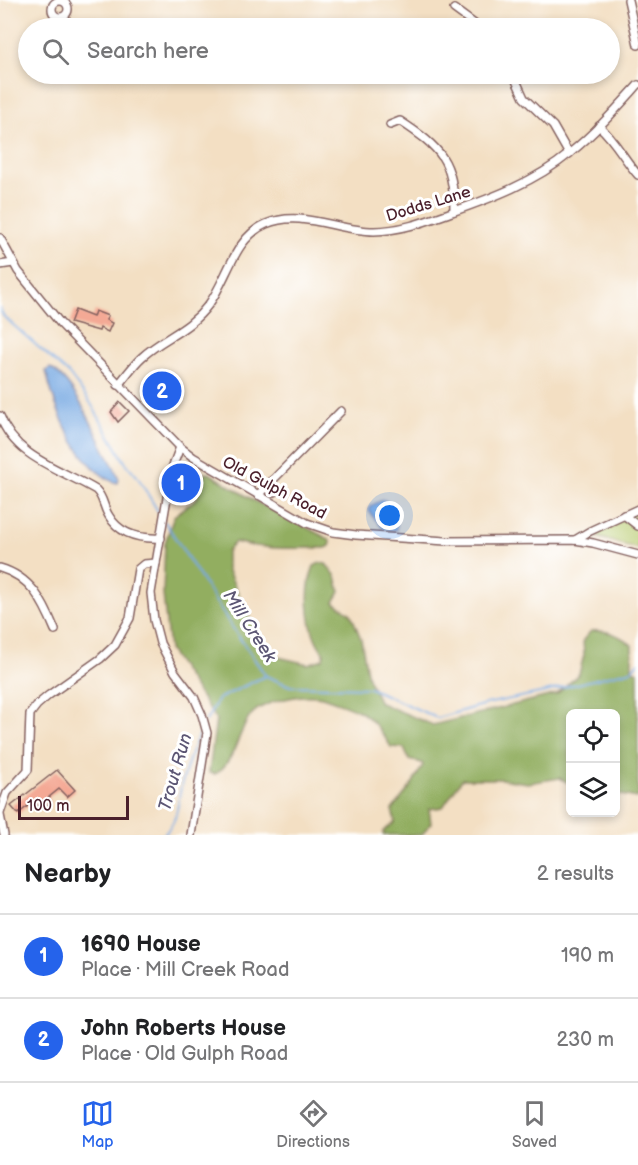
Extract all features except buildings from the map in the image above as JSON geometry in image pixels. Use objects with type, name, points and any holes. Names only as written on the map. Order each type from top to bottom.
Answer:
[{"type":"street","points":[[628,0],[638,45]]},
{"type":"street","points":[[454,9],[466,18]]},
{"type":"street","points":[[518,84],[524,98],[553,126],[569,154]]},
{"type":"street","name":"Dodds Lane","points":[[118,385],[142,357],[196,320],[215,293],[242,244],[248,236],[266,224],[296,219],[356,230],[384,231],[418,224],[454,211],[512,189],[569,154],[638,85]]},
{"type":"street","points":[[390,125],[400,121],[443,157],[452,176],[454,211]]},
{"type":"street","points":[[599,126],[611,137],[627,163],[638,175]]},
{"type":"street","name":"Old Gulph Road","points":[[0,238],[18,271],[60,323],[180,447],[307,523],[333,532],[356,535],[446,541],[575,540],[638,555]]},
{"type":"street","points":[[0,265],[13,263]]},
{"type":"street","points":[[258,495],[341,411]]},
{"type":"street","points":[[0,416],[10,436],[30,454],[96,490],[103,499],[109,517],[122,530],[142,538],[161,538]]},
{"type":"street","points":[[180,447],[172,468],[151,593],[154,620],[160,643],[175,672],[194,697],[207,734],[191,835]]},
{"type":"street","points":[[265,488],[276,492]]},
{"type":"street","points":[[575,540],[638,509]]},
{"type":"street","points":[[624,515],[638,526]]},
{"type":"street","points":[[4,835],[0,814],[7,794],[28,770],[30,714],[48,695],[93,664],[115,645],[130,618],[138,569],[149,562],[156,563]]},
{"type":"street","points":[[0,568],[13,572],[33,587],[55,630]]},
{"type":"green space","points":[[209,473],[253,500],[329,539],[331,543],[326,548],[292,548],[235,542],[227,551],[227,569],[260,640],[278,657],[308,664],[323,659],[324,653],[318,645],[311,623],[308,599],[314,566],[320,563],[326,564],[336,576],[340,592],[334,602],[351,614],[361,639],[368,678],[380,703],[433,725],[557,694],[579,674],[584,655],[583,640],[591,631],[613,634],[632,645],[632,670],[638,672],[638,798],[620,795],[620,709],[566,709],[566,782],[560,778],[528,783],[501,779],[462,779],[443,807],[429,809],[431,823],[422,835],[383,835],[384,831],[395,822],[392,810],[411,786],[422,763],[409,760],[404,748],[391,747],[376,726],[362,713],[329,699],[305,696],[284,699],[257,710],[246,722],[227,763],[215,774],[209,773],[216,719],[169,650],[163,594],[165,543],[174,516],[197,498],[203,474]]},
{"type":"green space","points":[[638,512],[638,549],[595,535],[598,530]]},
{"type":"water","points":[[50,368],[60,375],[78,399],[114,467],[119,479],[118,483],[102,475],[91,465],[73,441],[54,399],[46,371]]},
{"type":"water","points":[[383,500],[393,512],[392,517],[397,523],[396,530],[383,529],[369,510],[372,505]]},
{"type":"waterway","name":"Mill Creek","points":[[0,308],[3,316],[69,374],[90,402],[125,462],[137,476],[162,518]]},
{"type":"waterway","name":"Mill Creek","points":[[165,522],[266,676],[290,686],[370,688],[437,718],[486,704],[632,670],[638,662]]},
{"type":"waterway","name":"Trout Run","points":[[206,721],[218,699],[265,676]]},
{"type":"waterway","name":"Trout Run","points":[[164,835],[176,816],[186,769],[203,726]]},
{"type":"place","name":"John Roberts House","points":[[162,391]]},
{"type":"place","name":"1690 House","points":[[181,483]]}]
